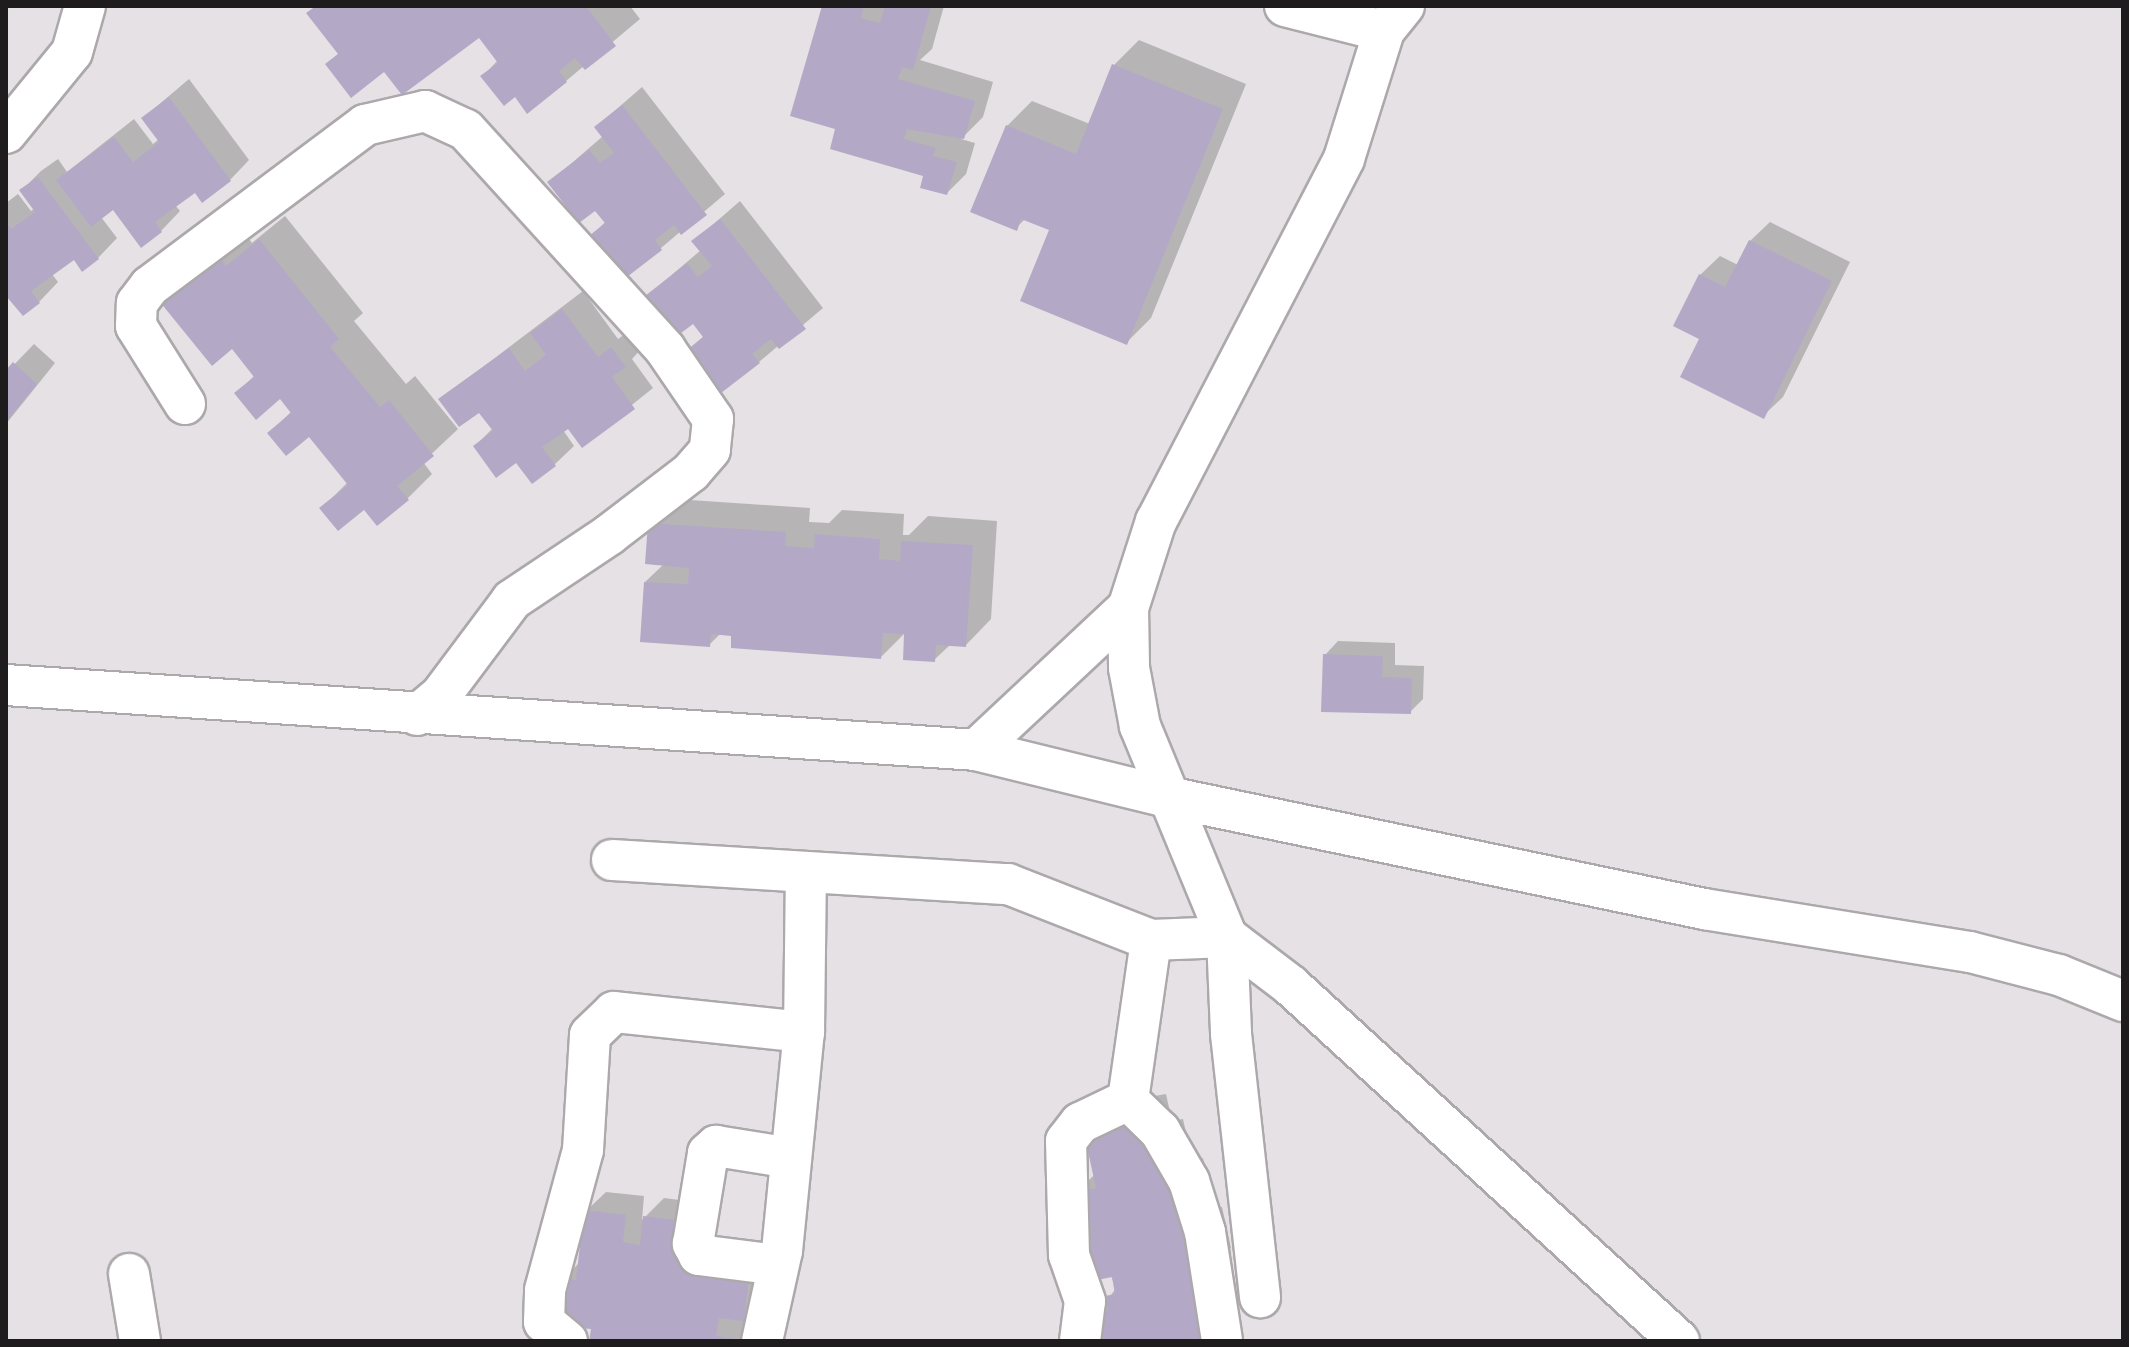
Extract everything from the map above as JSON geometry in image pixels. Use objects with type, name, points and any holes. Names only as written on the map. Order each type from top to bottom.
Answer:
[{"type":"street","points":[[6,133],[72,52],[85,6]]},
{"type":"street","points":[[1260,1297],[1231,1034],[1227,937],[1140,726],[1129,668],[1128,608],[1156,521],[1344,159],[1394,18],[1285,6]]},
{"type":"street","points":[[185,404],[136,326],[137,303],[150,286],[365,125],[425,111],[466,130],[665,349],[713,419],[710,450],[691,472],[609,535],[512,600],[441,695],[417,715]]},
{"type":"street","points":[[976,750],[1128,608]]},
{"type":"street","points":[[6,685],[417,715],[976,750],[1168,797],[1704,909],[1970,952],[2059,975],[2123,1001]]},
{"type":"street","points":[[612,860],[1008,884],[1151,940],[1227,937],[1290,985],[1679,1341]]},
{"type":"street","points":[[762,1341],[778,1265],[804,1032],[806,873]]},
{"type":"street","points":[[1128,1100],[1151,940]]},
{"type":"street","points":[[567,1341],[544,1322],[545,1290],[583,1150],[590,1035],[614,1012],[804,1032]]},
{"type":"street","points":[[1080,1341],[1085,1301],[1069,1255],[1066,1141],[1080,1123],[1128,1100]]},
{"type":"street","points":[[1128,1100],[1160,1131],[1189,1181],[1205,1232],[1222,1341]]},
{"type":"street","points":[[778,1265],[699,1255],[693,1244],[708,1153],[716,1146],[791,1158]]},
{"type":"street","points":[[129,1274],[140,1341]]},
{"type":"building","points":[[316,6],[586,6],[616,46],[585,70],[575,58],[559,71],[567,82],[527,114],[515,97],[504,106],[480,76],[498,63],[479,38],[402,95],[384,72],[351,98],[325,64],[338,54],[306,13]]},
{"type":"building","points":[[822,6],[864,6],[861,18],[880,23],[885,6],[931,6],[913,70],[902,67],[898,79],[975,101],[964,139],[907,129],[904,139],[936,148],[933,156],[957,162],[947,195],[920,188],[923,176],[830,149],[835,129],[790,116]]},
{"type":"building","points":[[1112,64],[1223,109],[1127,345],[1020,301],[1049,230],[1021,219],[1017,231],[970,212],[1006,125],[1076,154]]},
{"type":"building","points":[[169,97],[231,181],[202,203],[195,193],[155,222],[162,232],[141,248],[113,210],[91,227],[56,180],[114,137],[133,162],[159,142],[141,118]]},
{"type":"building","points":[[622,105],[707,215],[681,235],[674,225],[655,240],[662,250],[623,280],[589,236],[605,223],[595,211],[579,223],[547,182],[589,150],[600,163],[614,153],[594,127]]},
{"type":"building","points":[[38,177],[99,259],[82,272],[74,260],[31,291],[40,303],[23,316],[6,296],[6,222],[11,229],[35,212],[19,190]]},
{"type":"building","points":[[720,219],[806,329],[779,349],[771,339],[752,354],[760,363],[721,393],[687,350],[703,337],[693,324],[677,336],[645,296],[687,263],[698,277],[712,266],[691,241]]},
{"type":"building","points":[[259,239],[339,339],[330,347],[380,407],[389,400],[434,456],[397,486],[409,500],[377,526],[364,510],[338,531],[319,508],[348,485],[309,437],[286,456],[267,433],[291,413],[280,399],[256,420],[234,393],[254,377],[232,349],[212,366],[160,302],[218,255],[226,266]]},
{"type":"building","points":[[1749,240],[1832,281],[1764,419],[1680,377],[1699,339],[1673,326],[1699,274],[1725,287]]},
{"type":"building","points":[[562,309],[598,357],[611,347],[626,367],[612,377],[635,409],[582,448],[568,429],[542,447],[556,466],[532,484],[516,463],[496,478],[473,446],[493,431],[479,413],[459,427],[438,399],[509,348],[525,371],[546,355],[530,333]]},
{"type":"building","points":[[13,362],[37,384],[6,422],[6,370]]},
{"type":"building","points":[[648,523],[786,532],[785,546],[814,548],[815,534],[880,539],[879,559],[900,561],[901,541],[973,545],[966,647],[936,645],[935,662],[903,660],[904,634],[883,633],[881,659],[731,648],[731,636],[711,634],[710,647],[640,642],[644,582],[688,584],[689,568],[645,564]]},
{"type":"building","points":[[1323,654],[1383,656],[1382,677],[1412,678],[1411,714],[1321,712]]},
{"type":"building","points":[[1141,1118],[1158,1143],[1167,1184],[1178,1182],[1207,1275],[1192,1278],[1204,1341],[1100,1341],[1094,1314],[1108,1311],[1105,1296],[1115,1294],[1112,1277],[1087,1282],[1074,1192],[1096,1188],[1085,1138],[1113,1133],[1111,1124]]},
{"type":"building","points":[[584,1210],[626,1215],[623,1242],[640,1245],[643,1216],[685,1221],[680,1268],[749,1277],[744,1321],[719,1318],[716,1336],[747,1341],[589,1341],[591,1329],[556,1326],[561,1278],[576,1280]]}]
